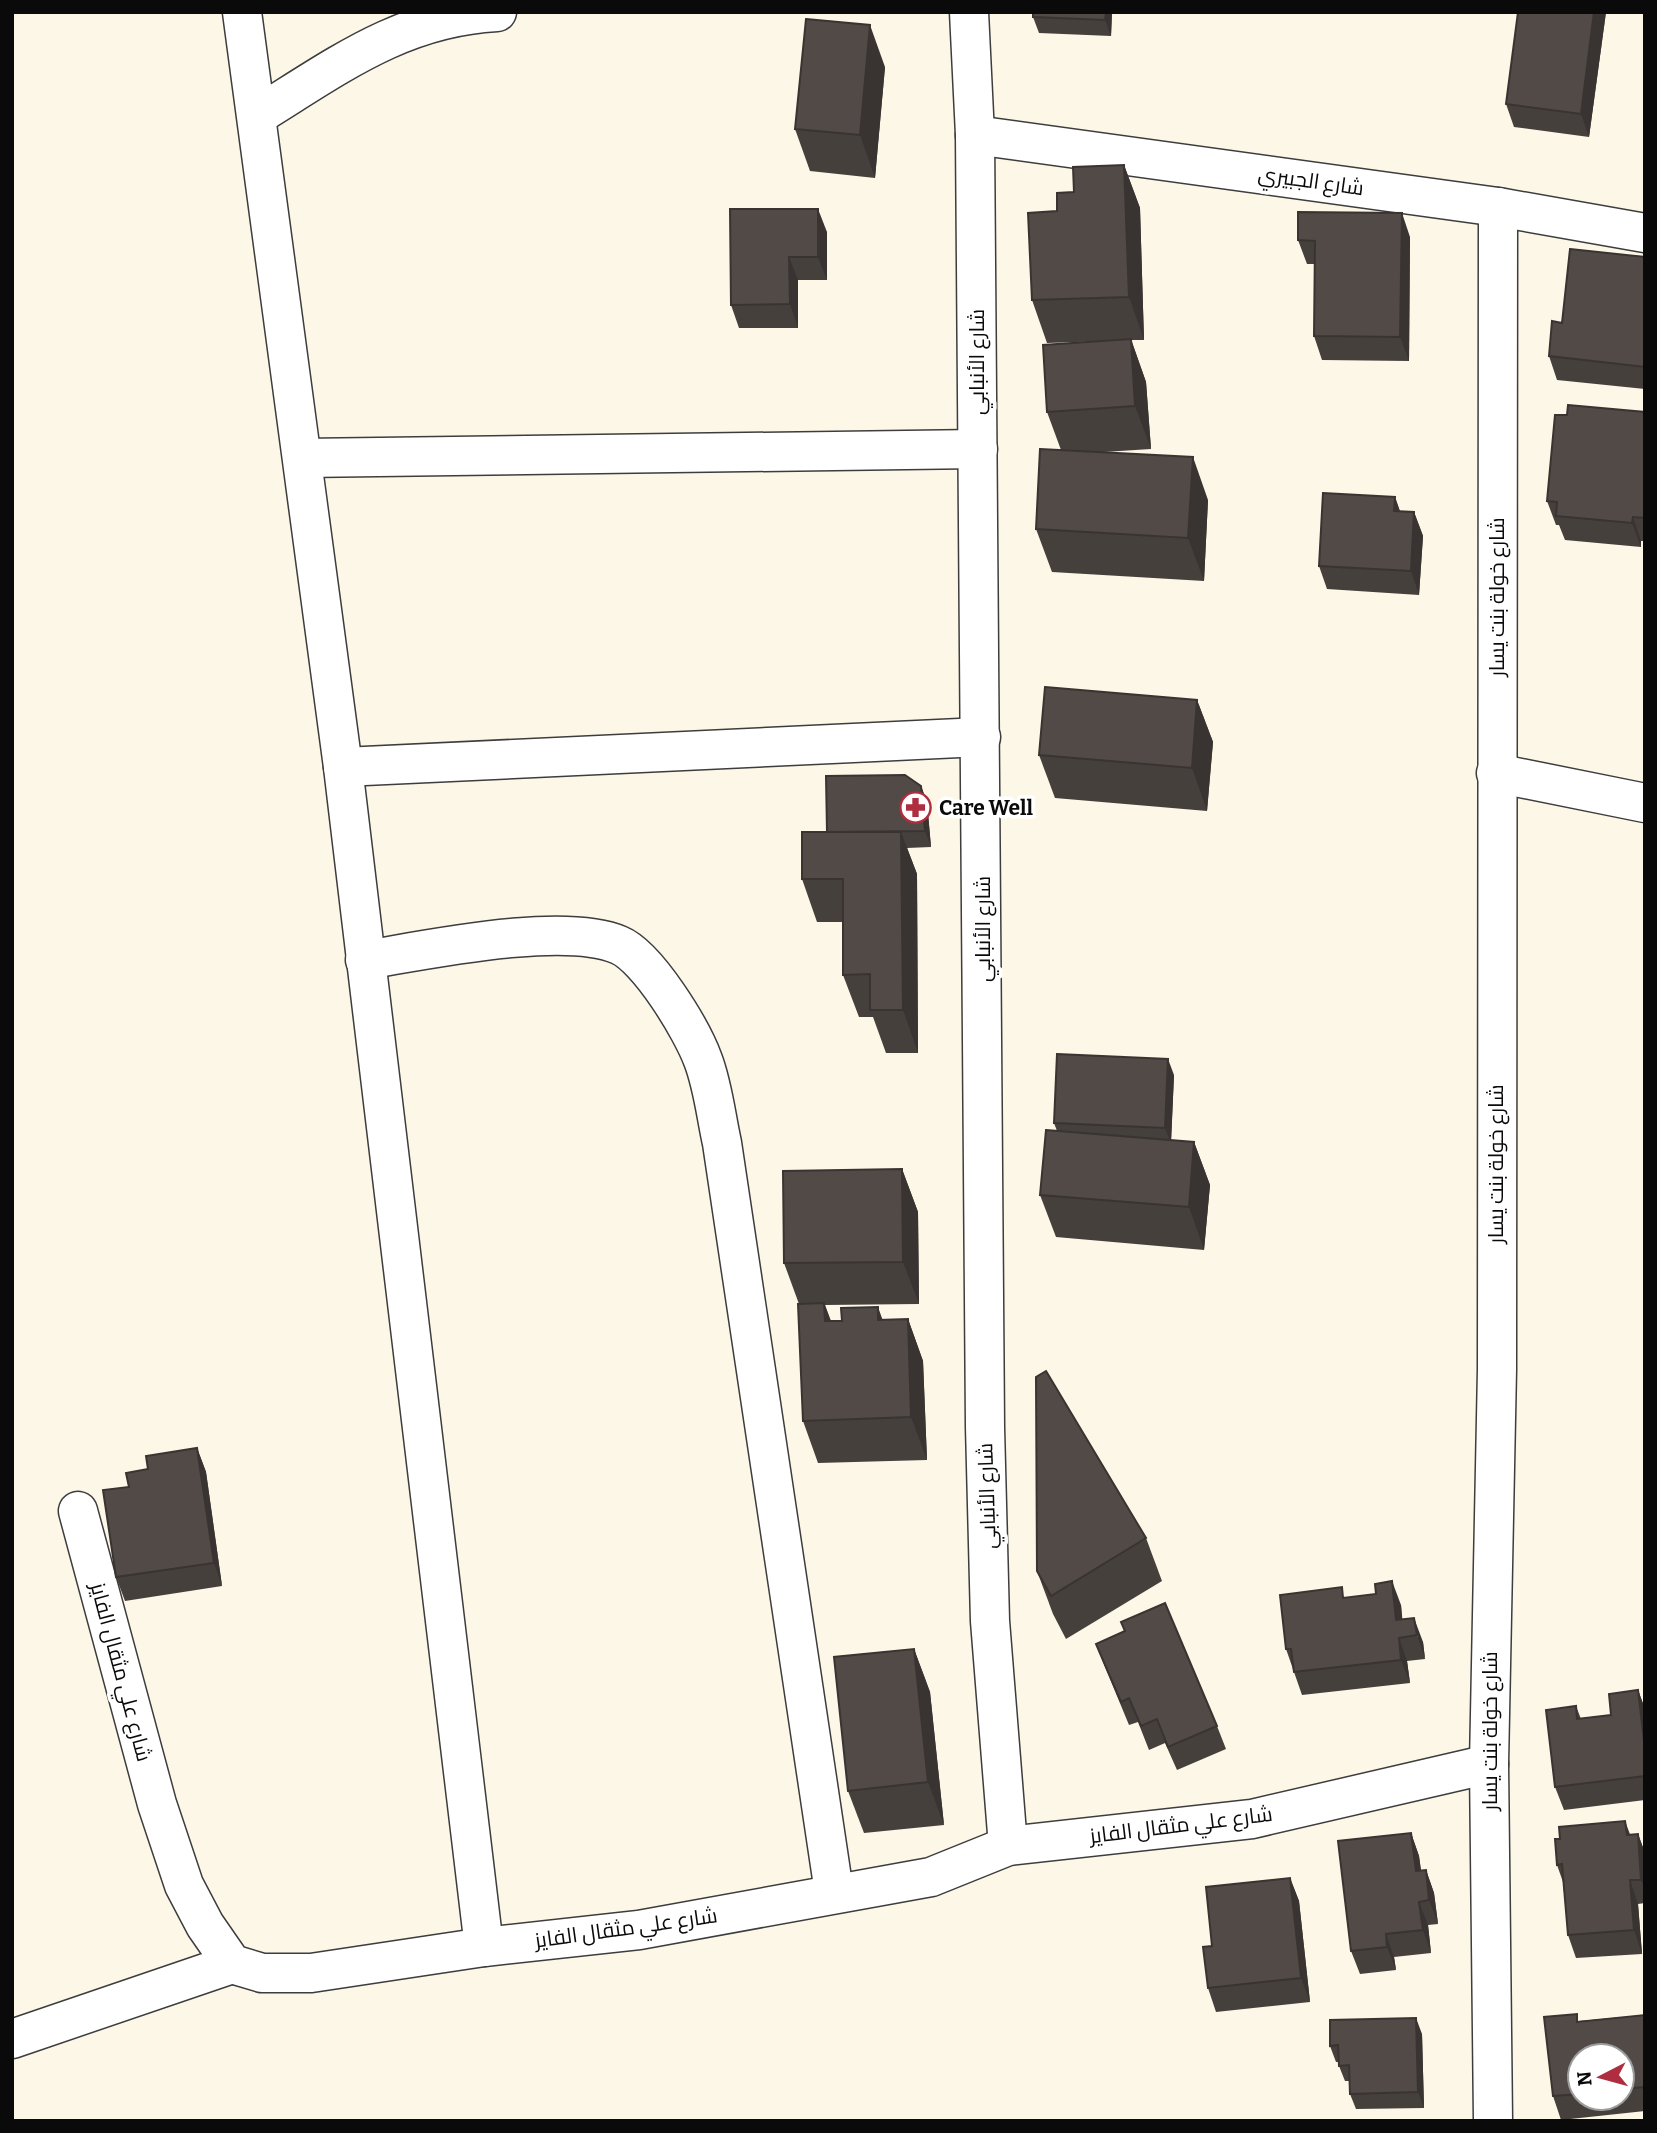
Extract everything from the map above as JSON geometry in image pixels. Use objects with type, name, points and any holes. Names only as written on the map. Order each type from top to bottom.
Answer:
[{"type":"street","points":[[242,12],[258,115],[342,767],[484,1947]]},
{"type":"street","points":[[258,115],[363,51],[410,27],[497,12]]},
{"type":"street","name":"شارع الأنبابي","points":[[969,12],[975,135],[985,1427],[990,1621],[1008,1846]]},
{"type":"street","name":"شارع الجبيري","points":[[975,135],[1498,206],[1645,233]]},
{"type":"street","name":"شارع خولة بنت يسار","points":[[1493,2121],[1489,1764],[1497,1369],[1498,206]]},
{"type":"street","points":[[303,457],[978,449]]},
{"type":"street","points":[[342,767],[981,737]]},
{"type":"street","points":[[1496,773],[1645,803]]},
{"type":"street","points":[[365,960],[463,944],[569,935],[620,945],[654,974],[703,1060],[722,1143],[834,1892]]},
{"type":"street","name":"شارع علي مثقال الفايز","points":[[78,1511],[164,1827],[184,1885],[205,1925],[232,1964],[262,1973],[311,1973],[484,1947],[639,1930],[834,1892],[878,1889],[931,1877],[1008,1846],[1252,1819],[1489,1764]]},
{"type":"street","points":[[12,2039],[232,1964]]},
{"type":"building","points":[[1033,12],[1106,12],[1105,20],[1033,17]]},
{"type":"building","points":[[1518,12],[1594,12],[1581,114],[1506,104]]},
{"type":"building","points":[[806,19],[870,25],[860,135],[795,129]]},
{"type":"building","points":[[1124,165],[1129,297],[1032,300],[1028,213],[1057,211],[1057,193],[1074,192],[1073,167]]},
{"type":"building","points":[[730,209],[818,209],[818,257],[789,257],[790,304],[731,305]]},
{"type":"building","points":[[1298,212],[1402,213],[1400,337],[1314,336],[1315,241],[1298,240]]},
{"type":"building","points":[[1570,249],[1645,257],[1645,367],[1549,356],[1552,321],[1562,323]]},
{"type":"building","points":[[1131,339],[1135,406],[1047,412],[1043,345]]},
{"type":"building","points":[[1568,405],[1645,412],[1645,518],[1633,517],[1632,523],[1556,516],[1557,502],[1547,501],[1555,415],[1567,415]]},
{"type":"building","points":[[1040,449],[1193,457],[1188,538],[1036,529]]},
{"type":"building","points":[[1323,493],[1395,497],[1394,511],[1414,512],[1411,571],[1319,566]]},
{"type":"building","points":[[1045,687],[1197,700],[1192,768],[1039,755]]},
{"type":"building","points":[[905,775],[921,786],[925,831],[827,832],[826,776]]},
{"type":"building","points":[[802,832],[901,832],[903,1010],[870,1010],[870,974],[843,975],[843,879],[802,879]]},
{"type":"building","points":[[1057,1054],[1168,1059],[1165,1128],[1054,1123]]},
{"type":"building","points":[[1046,1130],[1194,1142],[1189,1207],[1040,1195]]},
{"type":"building","points":[[902,1169],[903,1262],[784,1263],[783,1171]]},
{"type":"building","points":[[824,1303],[825,1321],[842,1321],[841,1308],[878,1307],[878,1320],[908,1319],[911,1417],[803,1421],[798,1304]]},
{"type":"building","points":[[1046,1371],[1146,1538],[1051,1596],[1037,1571],[1036,1377]]},
{"type":"building","points":[[197,1448],[214,1563],[116,1577],[103,1490],[129,1487],[126,1473],[148,1469],[146,1456]]},
{"type":"building","points":[[1392,1581],[1396,1620],[1414,1618],[1417,1635],[1399,1638],[1401,1660],[1294,1672],[1291,1649],[1286,1649],[1280,1595],[1342,1587],[1343,1598],[1376,1594],[1375,1584]]},
{"type":"building","points":[[1165,1603],[1217,1726],[1168,1747],[1157,1719],[1141,1726],[1129,1698],[1121,1702],[1096,1644],[1125,1631],[1121,1622]]},
{"type":"building","points":[[914,1649],[928,1782],[848,1791],[834,1657]]},
{"type":"building","points":[[1638,1690],[1645,1749],[1645,1776],[1555,1787],[1546,1710],[1576,1706],[1577,1719],[1611,1715],[1609,1694]]},
{"type":"building","points":[[1625,1821],[1627,1835],[1638,1834],[1641,1880],[1630,1880],[1634,1930],[1568,1935],[1562,1864],[1557,1865],[1555,1839],[1560,1839],[1559,1827]]},
{"type":"building","points":[[1411,1833],[1416,1871],[1426,1870],[1429,1900],[1419,1902],[1423,1930],[1386,1934],[1387,1947],[1351,1951],[1338,1841]]},
{"type":"building","points":[[1290,1878],[1301,1978],[1208,1988],[1203,1947],[1212,1946],[1206,1887]]},
{"type":"building","points":[[1577,2014],[1577,2022],[1645,2015],[1645,2087],[1636,2088],[1636,2042],[1566,2042],[1566,2095],[1553,2096],[1544,2017]]},
{"type":"building","points":[[1416,2018],[1418,2092],[1350,2094],[1349,2065],[1339,2066],[1338,2045],[1330,2046],[1330,2020]]},
{"type":"place","name":"Care Well","points":[[916,808]]}]
